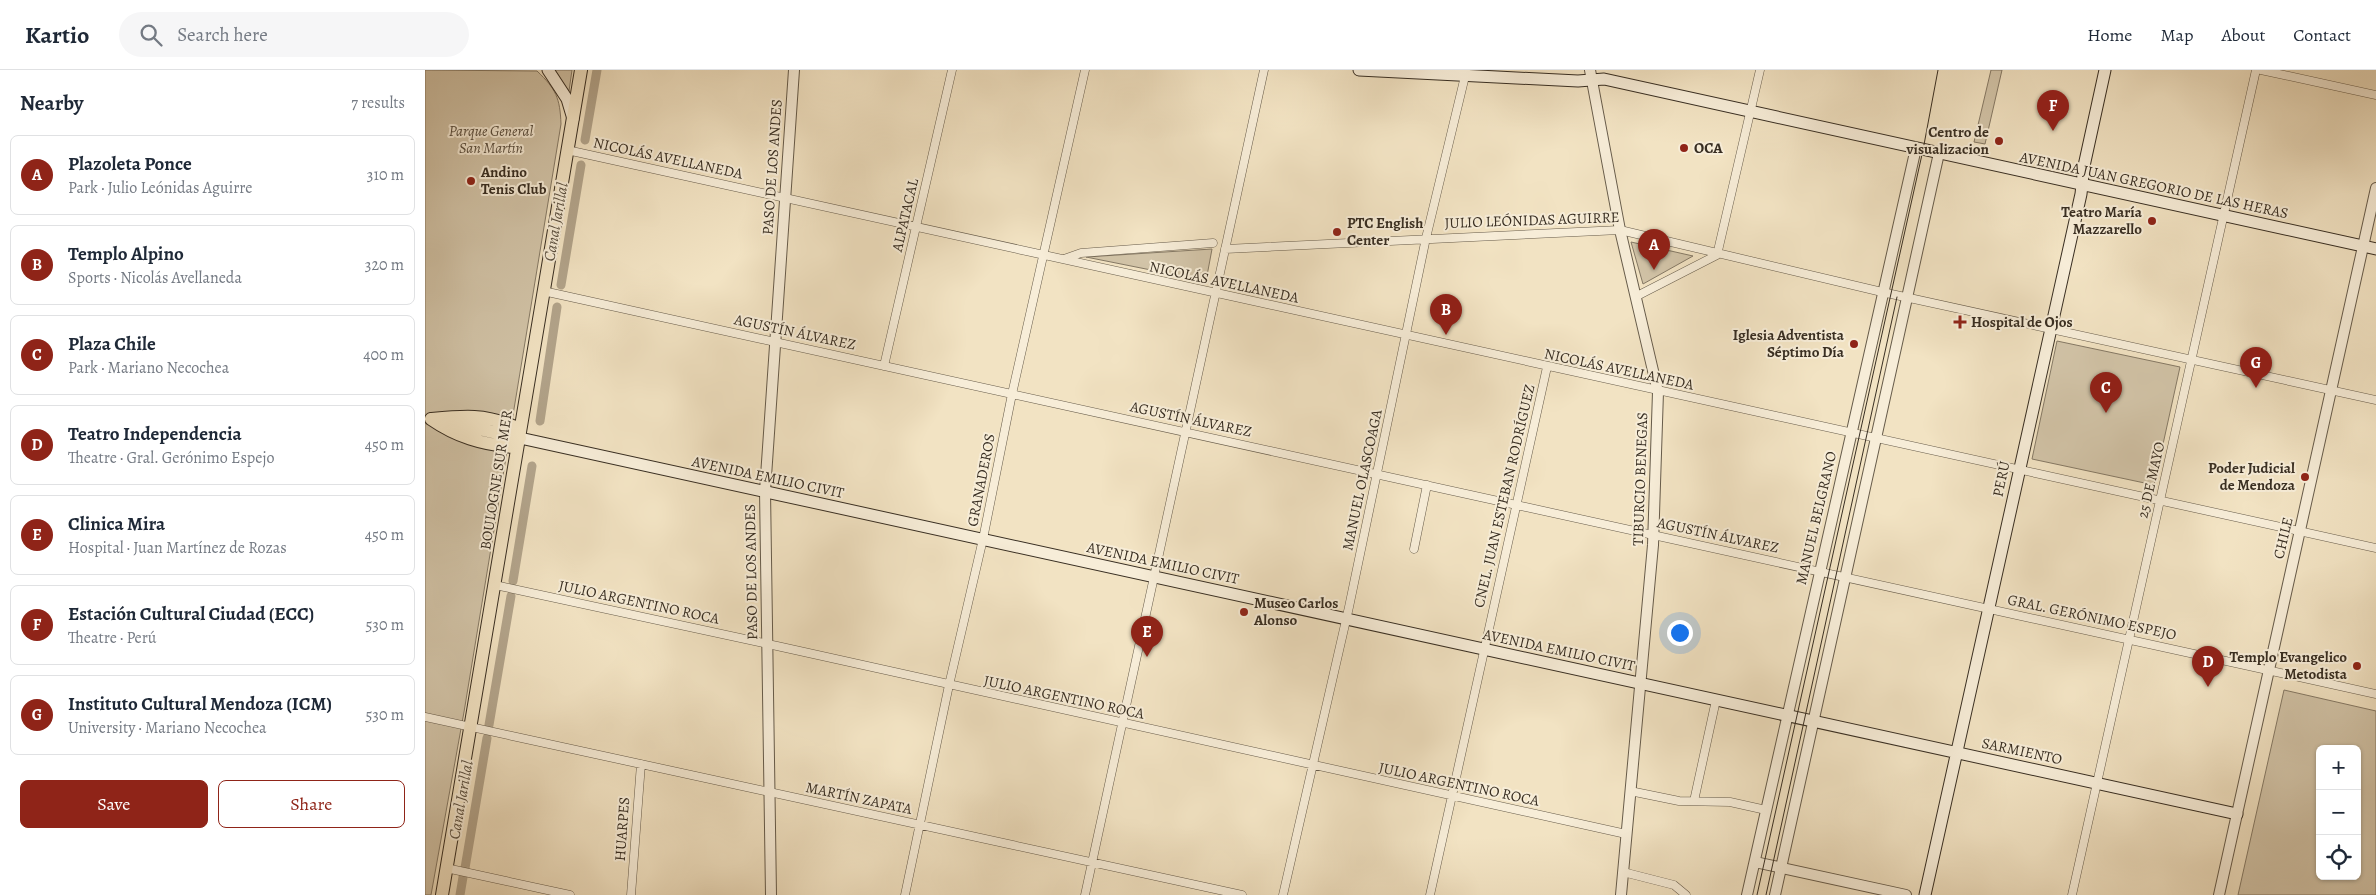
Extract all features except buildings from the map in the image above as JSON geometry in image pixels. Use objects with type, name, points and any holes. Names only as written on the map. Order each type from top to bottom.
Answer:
[{"type":"main road","points":[[548,70],[567,99],[573,119]]},
{"type":"main road","name":"BOULOGNE SUR MER","points":[[442,895],[581,70]]},
{"type":"main road","name":"AVENIDA JUAN GREGORIO DE LAS HERAS","points":[[1359,70],[1466,73],[1578,81],[1590,75],[2376,249]]},
{"type":"main road","name":"PERÚ","points":[[1925,895],[2082,184],[2084,166],[2105,70]]},
{"type":"main road","points":[[428,418],[520,438]]},
{"type":"main road","name":"AVENIDA EMILIO CIVIT","points":[[520,438],[1800,718]]},
{"type":"main road","name":"SARMIENTO","points":[[1800,718],[2237,814]]},
{"type":"street","name":"PASO DE LOS ANDES","points":[[771,895],[765,491],[777,342],[794,70]]},
{"type":"street","name":"ALPATACAL","points":[[884,366],[952,70]]},
{"type":"street","name":"GRANADEROS","points":[[905,895],[949,685],[983,539],[1012,394],[1085,70]]},
{"type":"street","points":[[1085,895],[1264,70]]},
{"type":"street","points":[[1637,296],[1714,257],[1718,252],[1760,70]]},
{"type":"street","name":"25 DE MAYO","points":[[2072,895],[2225,216],[2256,70]]},
{"type":"street","points":[[2261,70],[2376,95]]},
{"type":"street","name":"MANUEL OLASCOAGA","points":[[1283,895],[1347,619],[1426,238],[1466,73]]},
{"type":"street","name":"TIBURCIO BENEGAS","points":[[1590,75],[1621,230],[1658,392],[1653,535],[1621,895]]},
{"type":"street","name":"MANUEL BELGRANO","points":[[1747,895],[1882,292],[1921,149]]},
{"type":"street","name":"NICOLÁS AVELLANEDA","points":[[567,150],[1658,392],[1851,432],[2376,548]]},
{"type":"street","points":[[1775,895],[1939,153]]},
{"type":"street","name":"CHILE","points":[[2219,895],[2376,188]]},
{"type":"street","name":"JULIO LEÓNIDAS AGUIRRE","points":[[1225,249],[1621,230],[1882,292],[2376,400]]},
{"type":"street","points":[[1061,260],[1083,253],[1213,243]]},
{"type":"street","points":[[1081,264],[1076,258],[1083,253]]},
{"type":"street","name":"AGUSTÍN ÁLVAREZ","points":[[543,291],[1832,574]]},
{"type":"street","name":"CNEL. JUAN ESTEBAN RODRÍGUEZ","points":[[1430,895],[1547,367]]},
{"type":"street","points":[[1414,549],[1427,485]]},
{"type":"street","name":"GRAL. GERÓNIMO ESPEJO","points":[[1832,574],[2376,694]]},
{"type":"street","name":"JULIO ARGENTINO ROCA","points":[[495,585],[1626,834]]},
{"type":"street","points":[[1694,801],[1716,700]]},
{"type":"street","points":[[425,717],[470,729]]},
{"type":"street","points":[[425,720],[470,729]]},
{"type":"street","name":"MARTÍN ZAPATA","points":[[470,729],[641,764],[1242,895]]},
{"type":"street","name":"HUARPES","points":[[631,895],[641,764]]},
{"type":"street","points":[[1630,791],[1665,799],[1730,802],[1766,810]]},
{"type":"street","points":[[1755,862],[1905,895]]},
{"type":"street","points":[[447,868],[569,895]]},
{"type":"street","points":[[1623,872],[1674,885],[1686,895]]},
{"type":"green space","name":"Parque General San Martín","points":[[425,70],[537,71],[549,83],[556,94],[561,124],[464,712],[431,895],[425,895]]},
{"type":"green space","points":[[551,70],[572,70],[569,91]]},
{"type":"green space","points":[[1991,70],[2002,70],[1985,144],[1974,142]]},
{"type":"green space","points":[[1631,242],[1693,256],[1643,284]]},
{"type":"green space","points":[[1212,249],[1206,281],[1086,257]]},
{"type":"green space","points":[[2057,341],[2180,367],[2154,485],[2032,459]]},
{"type":"green space","points":[[2284,690],[2376,711],[2376,895],[2238,895]]},
{"type":"waterway","name":"Canal Jarillal","points":[[585,140],[597,70]]},
{"type":"waterway","name":"Canal Jarillal","points":[[561,285],[581,165]]},
{"type":"waterway","name":"Canal Jarillal","points":[[540,421],[557,307]]},
{"type":"waterway","name":"Canal Jarillal","points":[[513,581],[532,466]]},
{"type":"waterway","name":"Canal Jarillal","points":[[489,725],[511,596]]},
{"type":"waterway","name":"Canal Jarillal","points":[[465,868],[487,738]]},
{"type":"waterway","name":"Canal Jarillal","points":[[460,895],[463,877]]},
{"type":"tram line","points":[[1757,895],[1923,150],[1938,70]]},
{"type":"tram line","points":[[1766,895],[1897,297]]},
{"type":"place","name":"Estación Cultural Ciudad (ECC)","points":[[2053,131]]},
{"type":"place","name":"Centro de visualizacion","points":[[1999,141]]},
{"type":"place","name":"OCA","points":[[1684,148]]},
{"type":"place","name":"Andino Tenis Club","points":[[471,181]]},
{"type":"place","name":"Teatro María Mazzarello","points":[[2152,221]]},
{"type":"place","name":"PTC English Center","points":[[1337,232]]},
{"type":"place","name":"Plazoleta Ponce","points":[[1654,270]]},
{"type":"place","name":"Hospital de Ojos","points":[[1960,322]]},
{"type":"place","name":"Templo Alpino","points":[[1446,335]]},
{"type":"place","name":"Iglesia Adventista Séptimo Día","points":[[1854,344]]},
{"type":"place","name":"Instituto Cultural Mendoza (ICM)","points":[[2256,388]]},
{"type":"place","name":"Plaza Chile","points":[[2106,413]]},
{"type":"place","name":"Poder Judicial de Mendoza","points":[[2305,477]]},
{"type":"place","name":"Museo Carlos Alonso","points":[[1244,612]]},
{"type":"place","name":"Clinica Mira","points":[[1147,657]]},
{"type":"place","name":"Templo Evangelico Metodista","points":[[2357,666]]},
{"type":"place","name":"Teatro Independencia","points":[[2208,687]]}]
